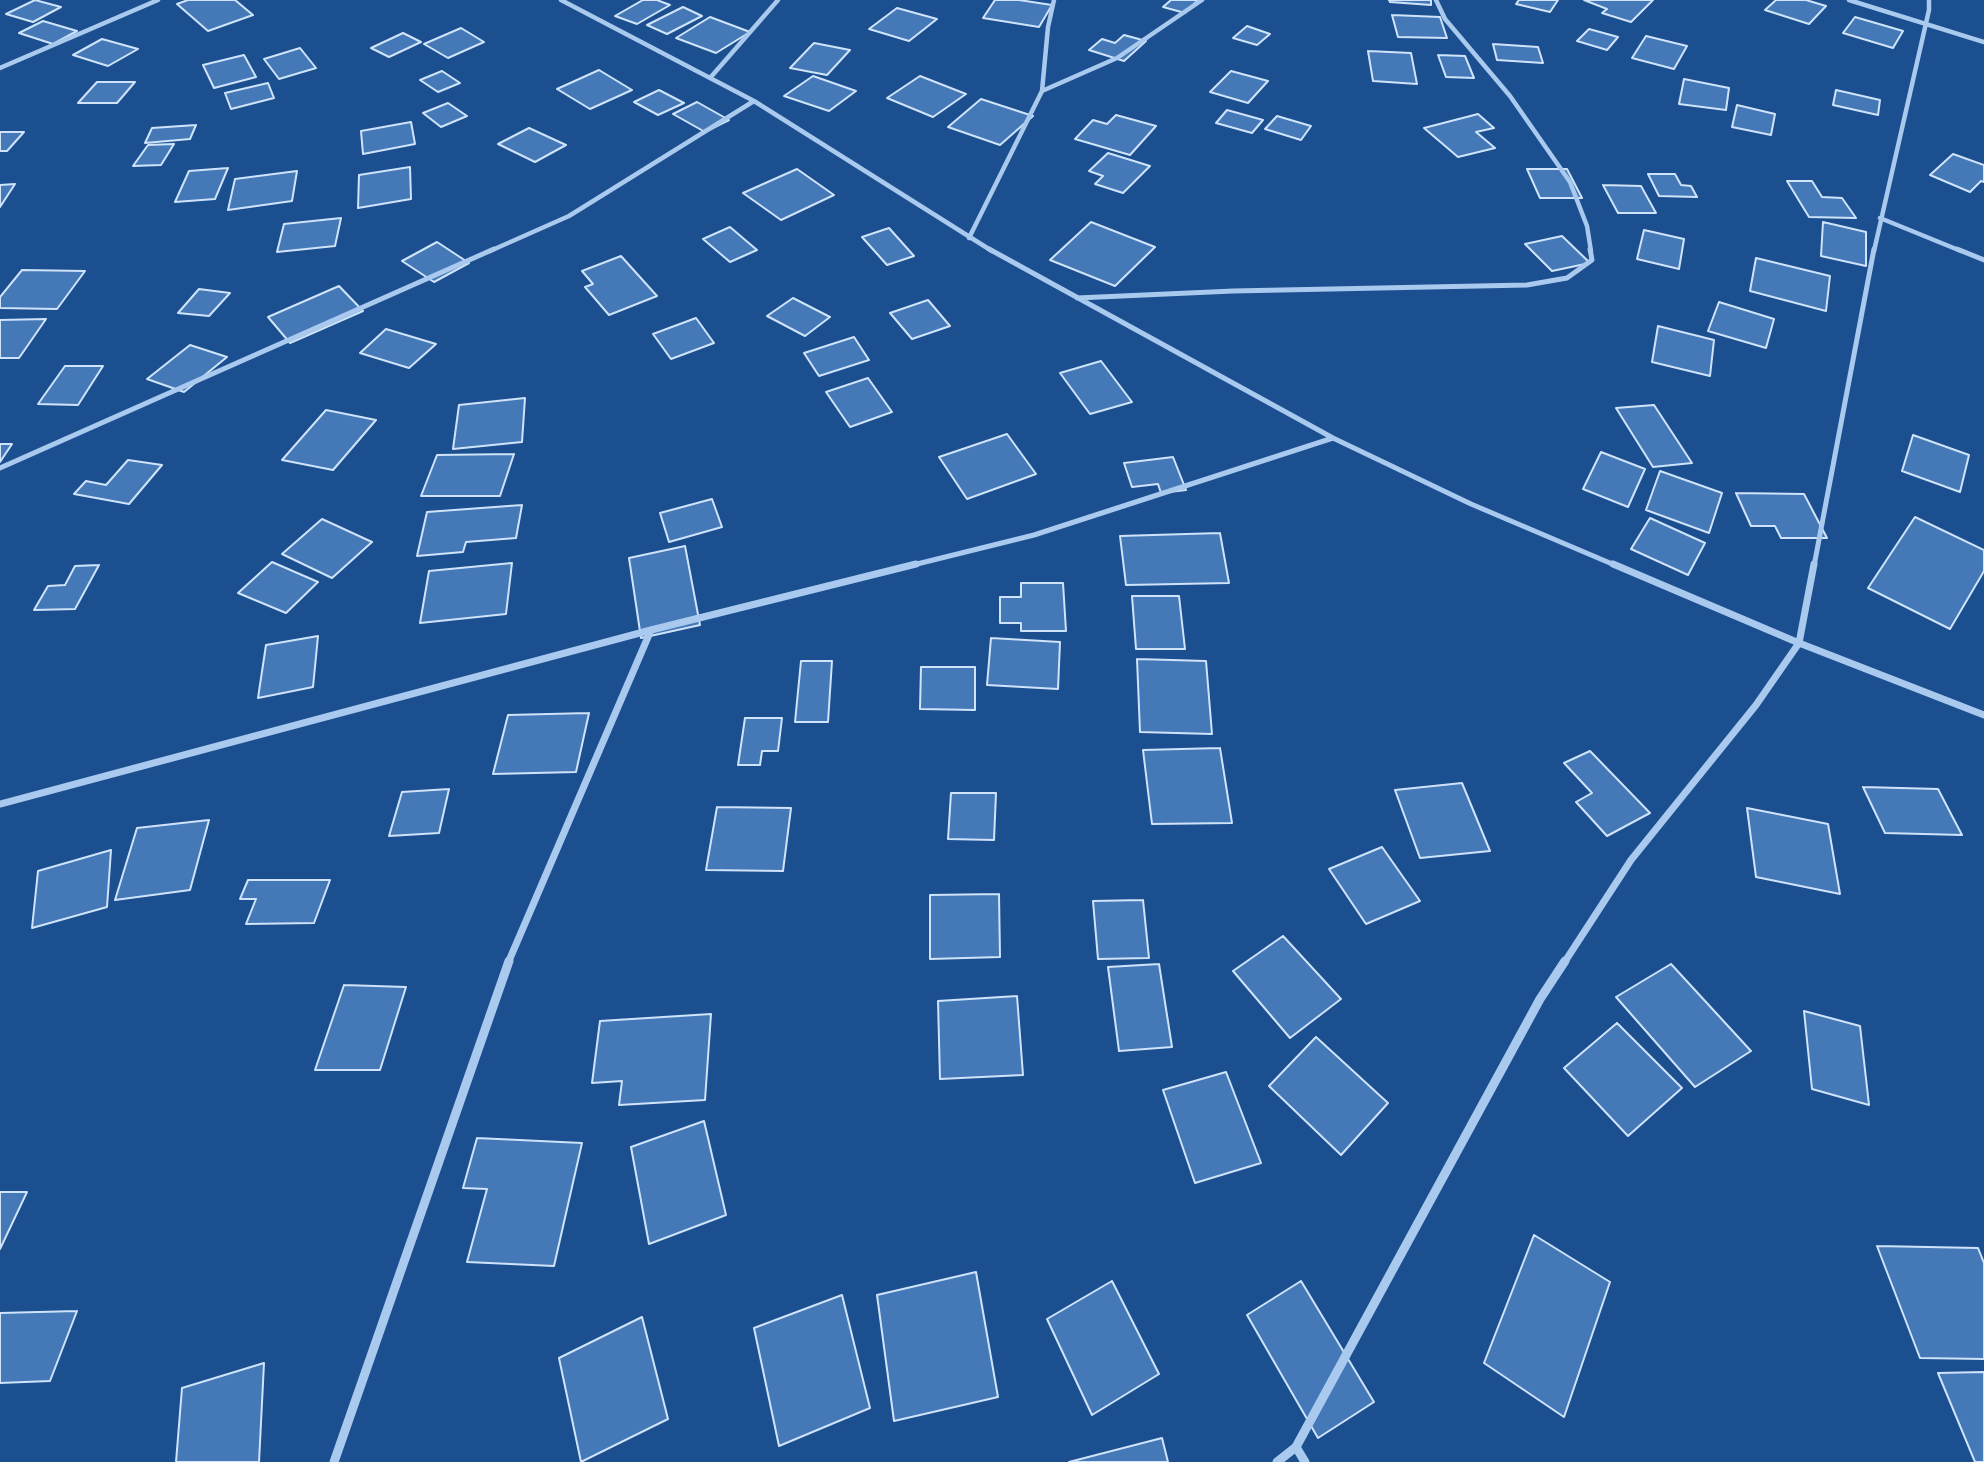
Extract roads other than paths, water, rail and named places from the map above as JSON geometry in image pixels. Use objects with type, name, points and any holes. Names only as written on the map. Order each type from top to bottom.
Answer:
[{"type":"street","points":[[0,68],[158,0]]},
{"type":"street","points":[[561,0],[754,101],[969,237],[1333,438],[1471,503],[1799,643],[1984,715]]},
{"type":"street","points":[[710,78],[778,0]]},
{"type":"street","points":[[969,237],[1042,91],[1048,27],[1054,0]]},
{"type":"street","points":[[1042,91],[1117,58],[1202,0]]},
{"type":"street","points":[[1076,298],[1233,291],[1527,285],[1567,278],[1592,260],[1587,226],[1570,182],[1510,96],[1445,19],[1436,0]]},
{"type":"street","points":[[1849,0],[1984,42]]},
{"type":"street","points":[[1277,1462],[1296,1447],[1540,999],[1631,860],[1756,705],[1799,643],[1880,218],[1929,10],[1929,0]]},
{"type":"street","points":[[0,468],[569,216],[754,101]]},
{"type":"street","points":[[1880,218],[1984,260]]},
{"type":"street","points":[[0,804],[651,630],[1034,535],[1333,438]]},
{"type":"street","points":[[334,1462],[498,986],[651,630]]},
{"type":"street","points":[[1296,1447],[1305,1462]]}]
